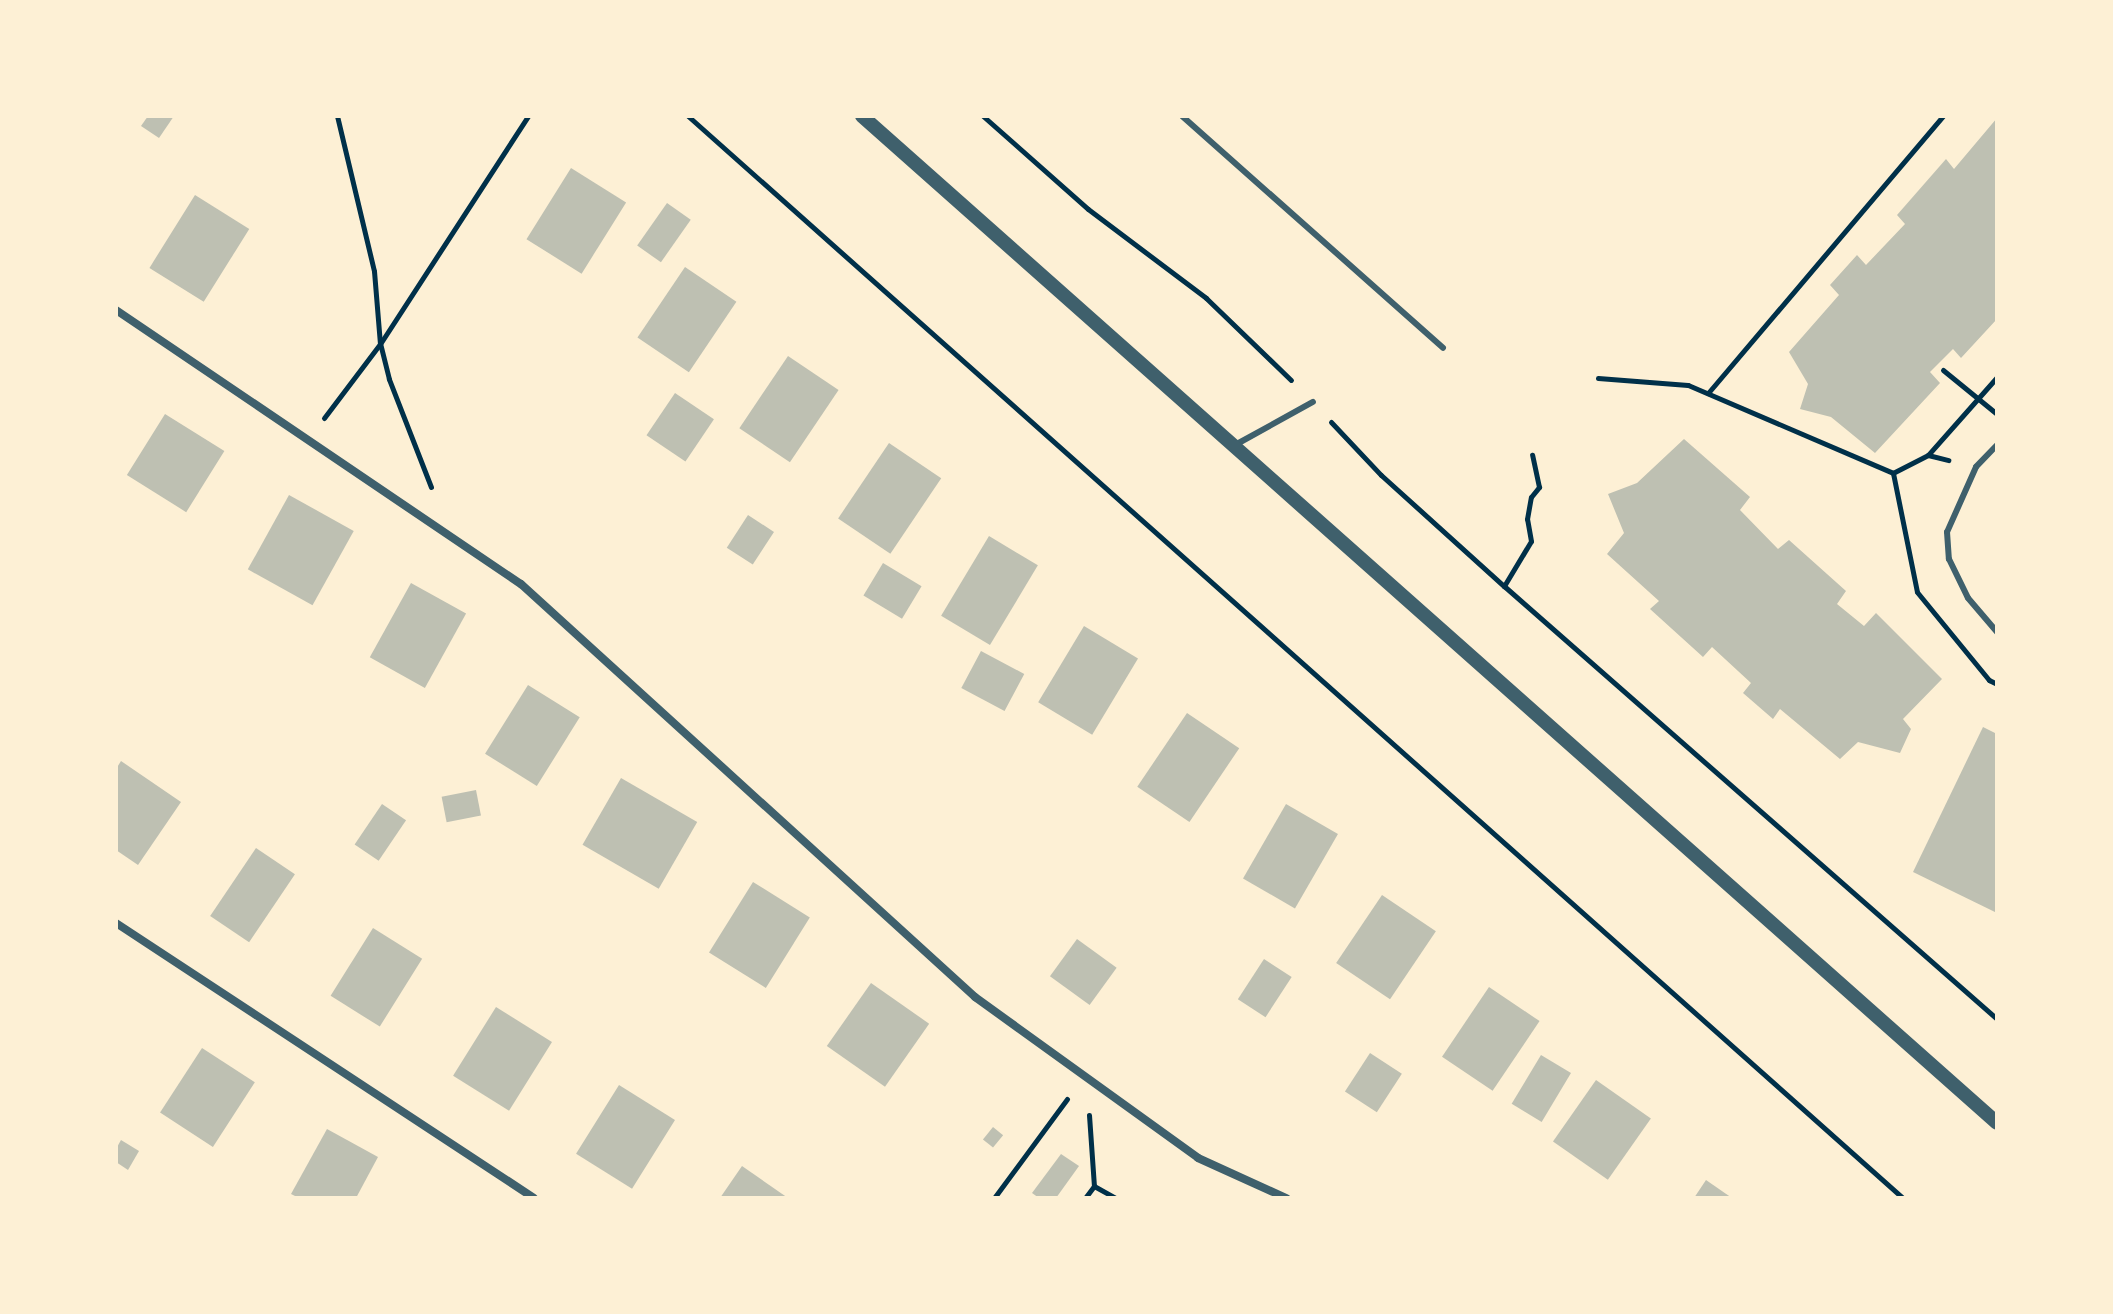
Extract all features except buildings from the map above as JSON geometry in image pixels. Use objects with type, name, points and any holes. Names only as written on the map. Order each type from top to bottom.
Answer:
[{"type":"street","points":[[862,116],[1997,1123]]},
{"type":"street","points":[[116,310],[521,584],[975,997],[1086,1074],[1198,1158],[1286,1198]]},
{"type":"street","points":[[116,923],[534,1198]]},
{"type":"lane","points":[[1182,116],[1443,348]]},
{"type":"lane","points":[[1232,447],[1313,402]]},
{"type":"lane","points":[[1997,445],[1976,467],[1947,532],[1949,559],[1968,598],[1997,632]]},
{"type":"path","points":[[337,116],[374,271],[380,344],[389,379],[451,536]]},
{"type":"path","points":[[309,438],[380,344],[528,116]]},
{"type":"path","points":[[688,116],[1903,1198]]},
{"type":"path","points":[[983,116],[1088,209],[1206,298],[1313,402],[1381,475],[1997,1019]]},
{"type":"path","points":[[1708,393],[1943,116]]},
{"type":"path","points":[[1943,370],[1997,414]]},
{"type":"path","points":[[1598,378],[1688,385],[1893,473]]},
{"type":"path","points":[[1504,586],[1531,541],[1527,519],[1531,497],[1539,487],[1532,455]]},
{"type":"path","points":[[1085,1198],[1094,1186],[1086,1074]]},
{"type":"path","points":[[994,1198],[1086,1074]]},
{"type":"path","points":[[1094,1186],[1116,1198]]},
{"type":"path","points":[[1984,1198],[1992,1198]]}]
